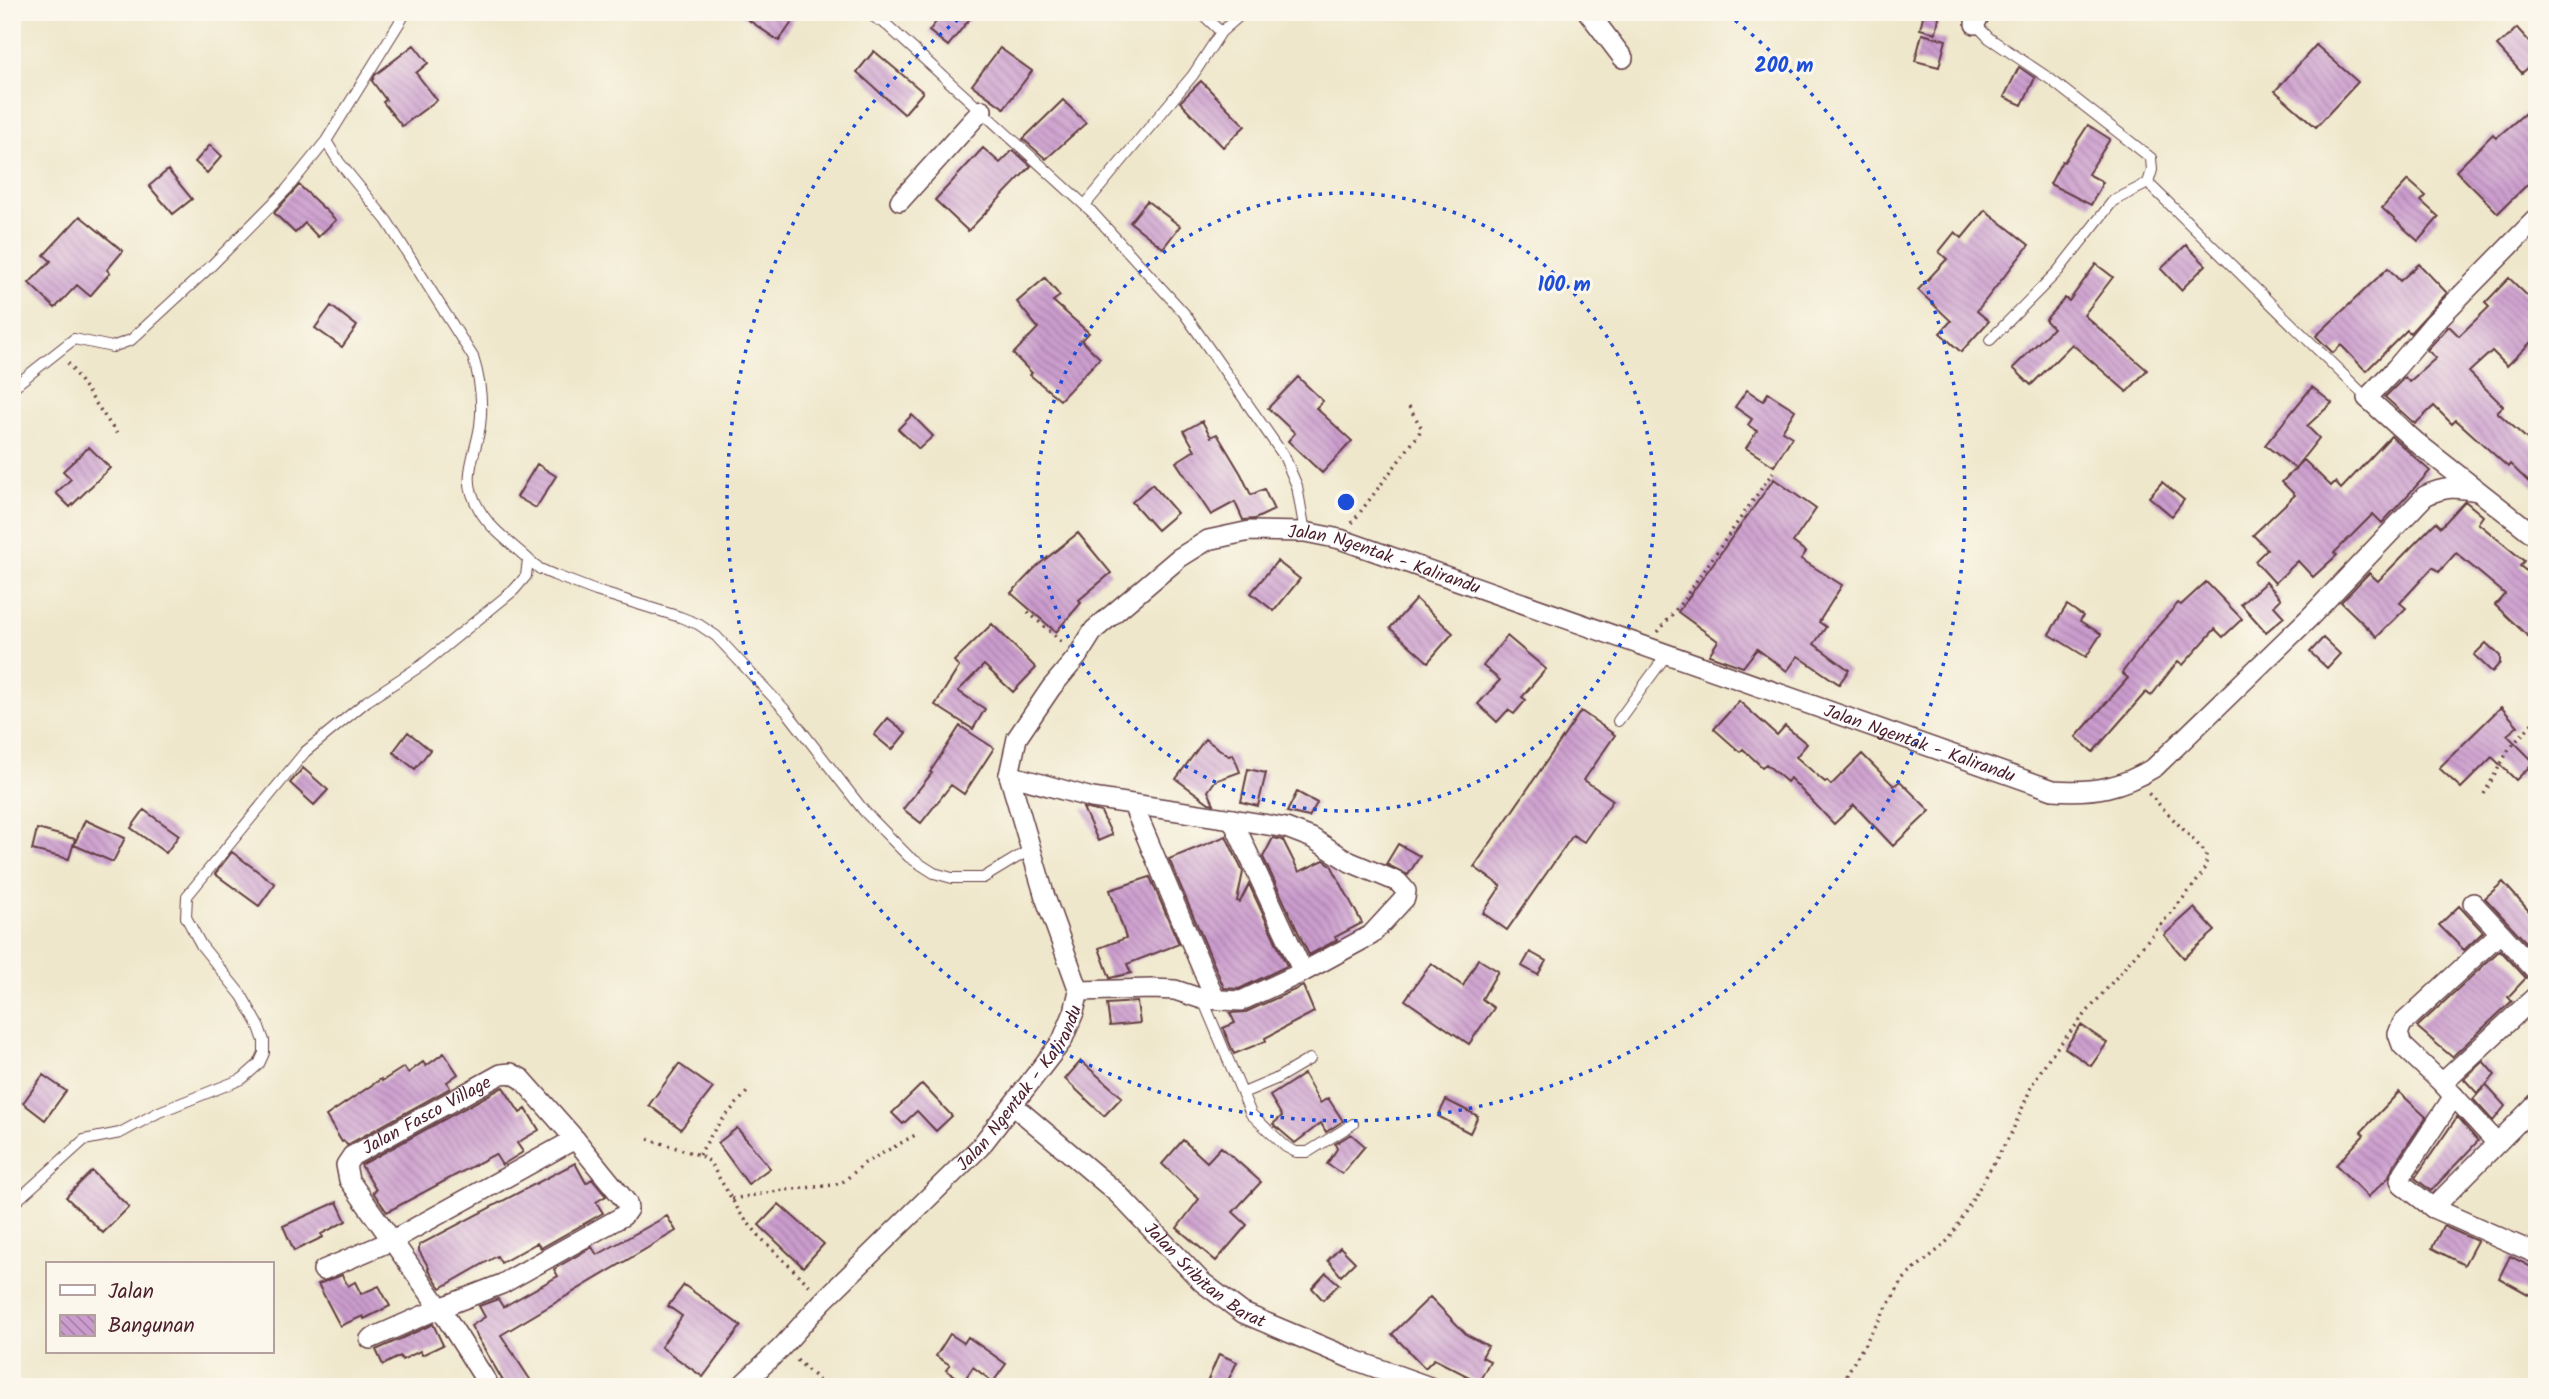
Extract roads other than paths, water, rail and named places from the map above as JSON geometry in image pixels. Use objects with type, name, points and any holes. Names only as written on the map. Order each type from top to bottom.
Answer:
[{"type":"street","points":[[1588,12],[1623,58]]},
{"type":"street","points":[[900,201],[982,110]]},
{"type":"street","points":[[2537,218],[2434,323],[2367,398],[2416,442],[2537,537]]},
{"type":"street","name":"Jalan Ngentak - Kalirandu","points":[[740,1387],[782,1347],[822,1302],[980,1147],[1062,1041],[1079,991],[1045,897],[1009,775],[1017,738],[1094,630],[1180,558],[1208,540],[1250,531],[1305,532],[1340,539],[2053,790],[2083,792],[2134,779],[2155,767],[2301,626],[2425,496],[2440,488],[2455,487],[2477,491]]},
{"type":"street","points":[[1009,775],[1092,798],[1286,828],[1312,838],[1350,862],[1398,882],[1406,891],[1405,898],[1371,935],[1303,972],[1241,1001],[1209,999],[1175,990],[1079,991]]},
{"type":"street","points":[[1133,805],[1209,999]]},
{"type":"street","points":[[1232,819],[1303,972]]},
{"type":"street","points":[[2473,904],[2537,972]]},
{"type":"street","points":[[2497,1143],[2448,1089],[2402,1045],[2398,1034],[2402,1024],[2500,933]]},
{"type":"street","points":[[2537,995],[2448,1089],[2400,1180],[2433,1208],[2537,1254]]},
{"type":"street","name":"Jalan Fasco Village","points":[[370,1339],[440,1308],[502,1284],[623,1216],[628,1209],[627,1203],[575,1139],[522,1079],[511,1073],[501,1074],[352,1156],[346,1165],[349,1180],[440,1308],[490,1387]]},
{"type":"street","points":[[2433,1208],[2537,1103]]},
{"type":"street","name":"Jalan Sribitan Barat","points":[[1014,1106],[1117,1192],[1202,1282],[1243,1313],[1352,1359],[1430,1387]]},
{"type":"street","points":[[323,1270],[391,1241],[575,1139]]},
{"type":"lane","points":[[12,388],[75,339],[112,346],[131,340],[210,267],[287,189],[326,141],[406,12]]},
{"type":"lane","points":[[866,12],[888,26],[1085,205],[1184,313],[1284,456],[1297,486],[1305,532]]},
{"type":"lane","points":[[1200,12],[1221,32]]},
{"type":"lane","points":[[1085,205],[1193,75],[1221,32],[1244,12]]},
{"type":"lane","points":[[1974,16],[1989,38],[2050,79],[2151,158],[2152,170],[2148,183],[2113,201],[2058,271],[1990,340]]},
{"type":"lane","points":[[326,141],[387,221],[473,357],[479,376],[480,426],[469,468],[468,484],[480,512],[502,536],[540,569],[596,591],[680,617],[698,624],[716,636],[787,712],[864,811],[909,857],[934,873],[952,878],[983,878],[1031,849]]},
{"type":"lane","points":[[2148,183],[2367,398]]},
{"type":"lane","points":[[12,1205],[84,1140],[120,1133],[159,1112],[242,1079],[259,1064],[264,1053],[264,1041],[258,1024],[242,996],[201,945],[191,927],[186,917],[187,896],[305,752],[367,701],[422,664],[514,590],[526,576],[528,559]]},
{"type":"lane","points":[[1618,721],[1667,654]]},
{"type":"lane","points":[[1209,999],[1251,1114],[1286,1147],[1296,1152],[1308,1152],[1353,1124]]},
{"type":"lane","points":[[1244,1093],[1276,1079],[1310,1059]]}]
